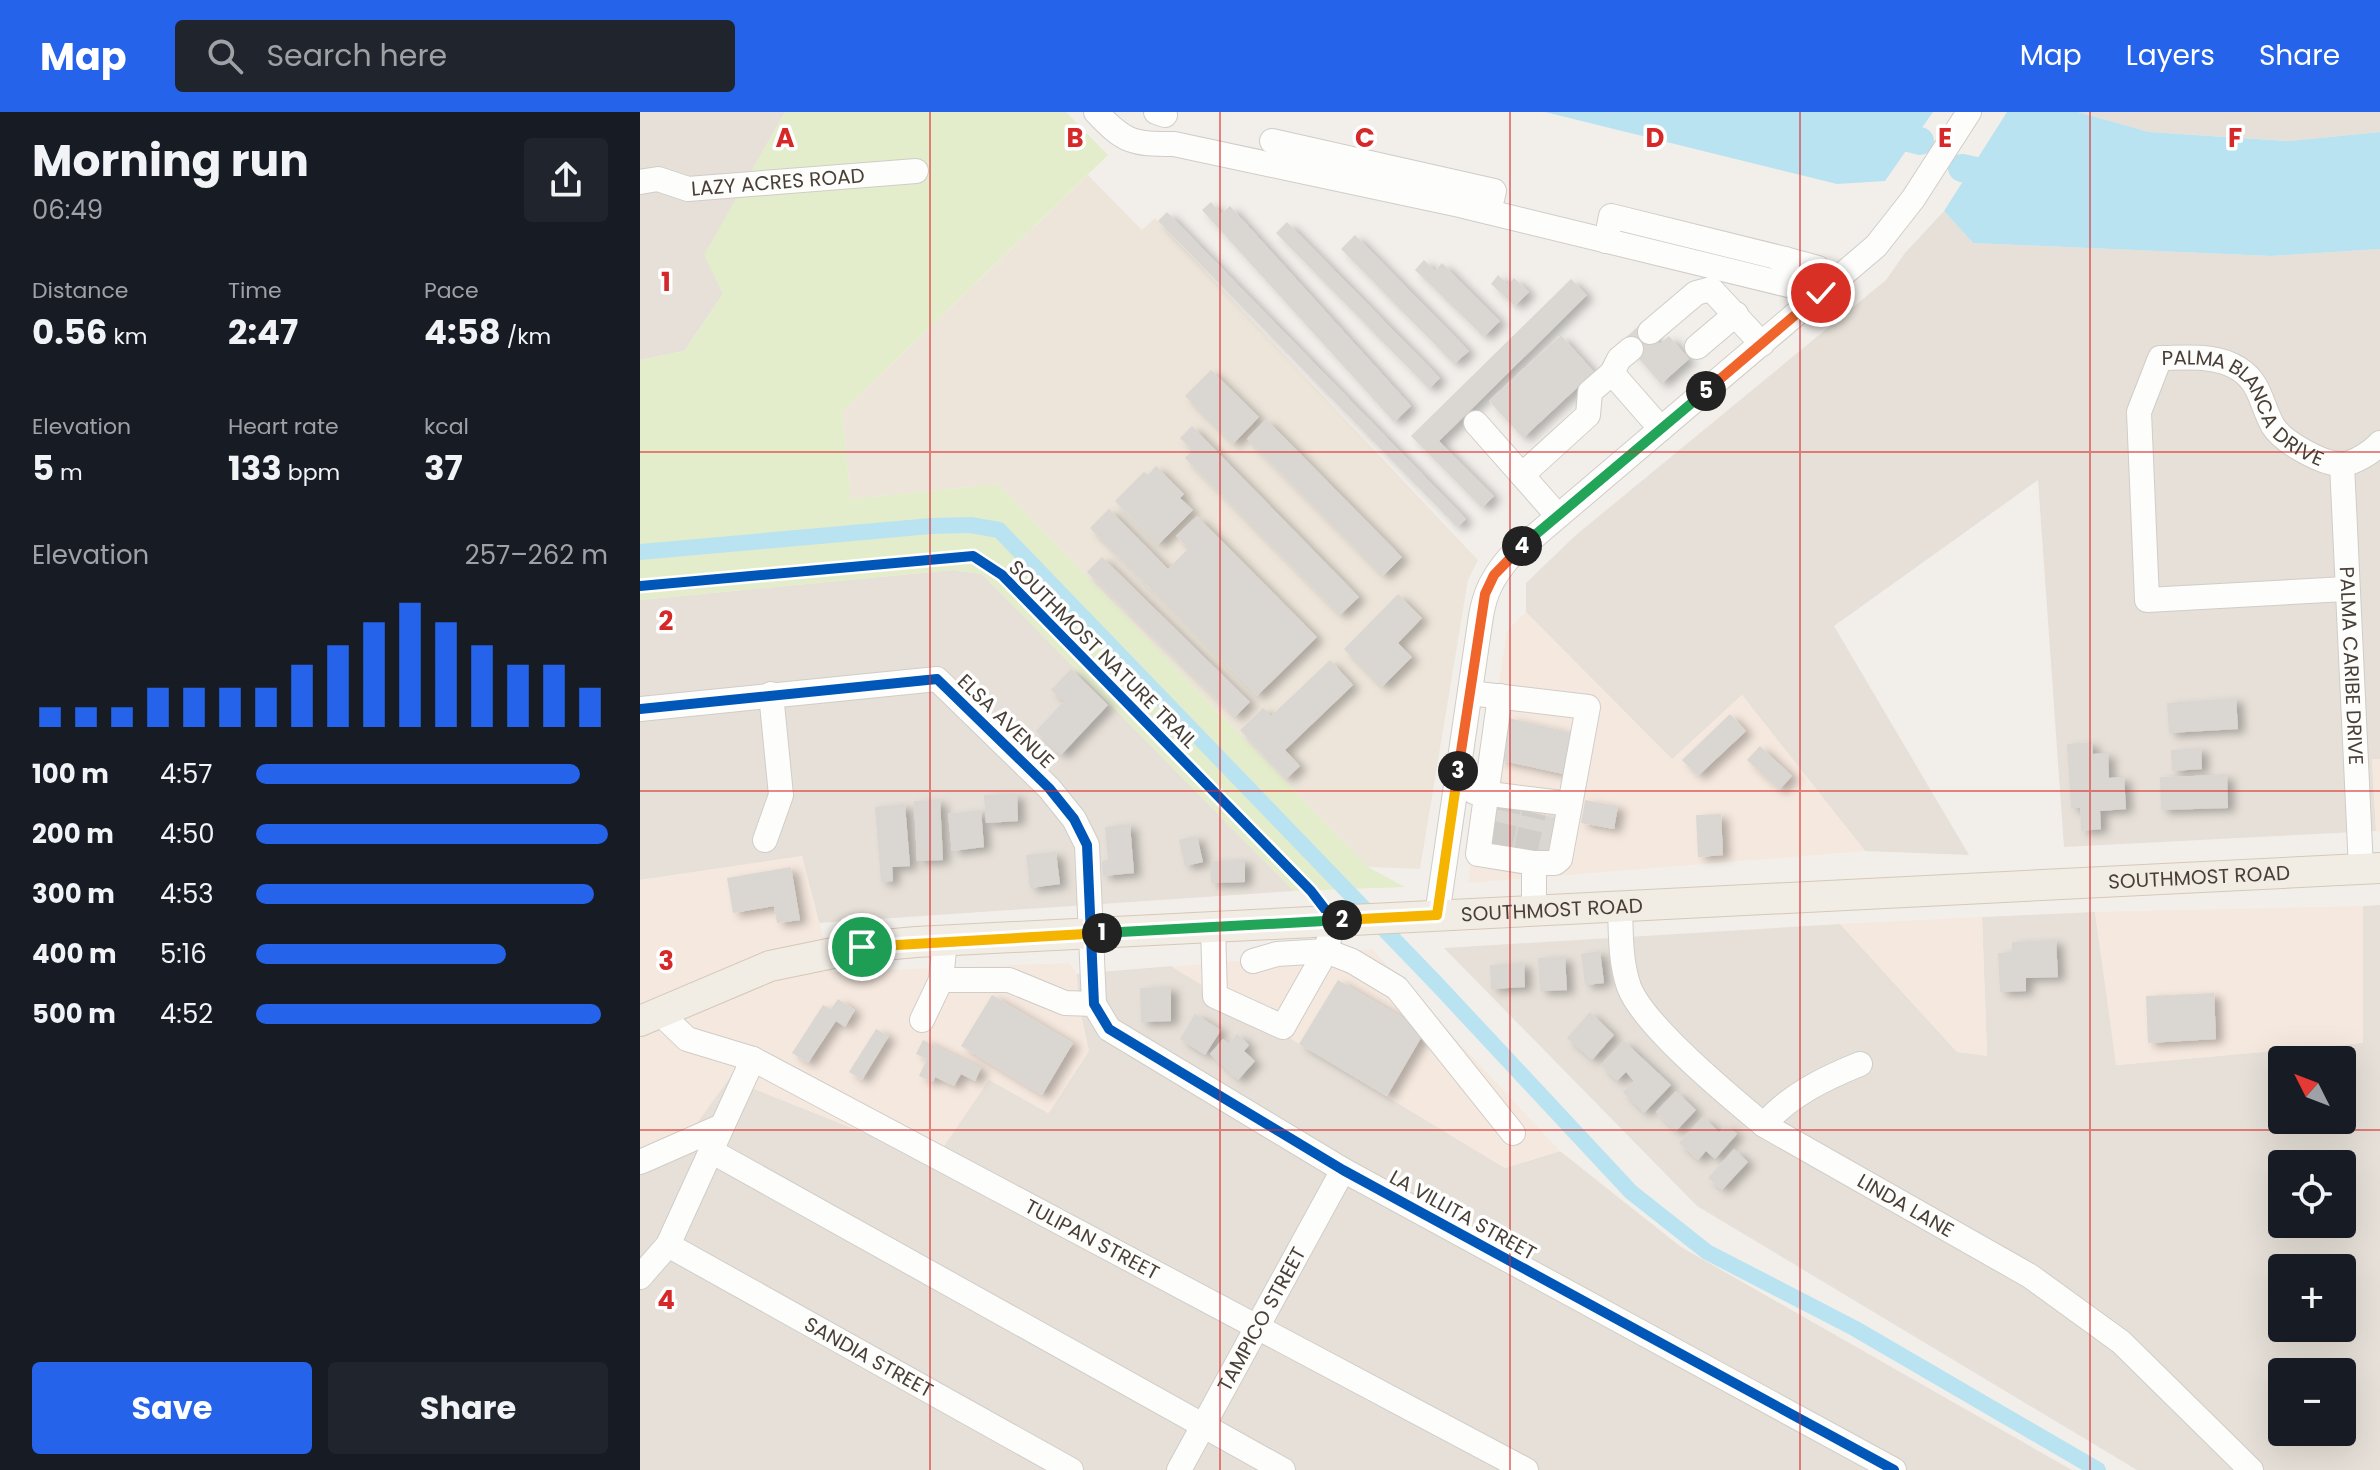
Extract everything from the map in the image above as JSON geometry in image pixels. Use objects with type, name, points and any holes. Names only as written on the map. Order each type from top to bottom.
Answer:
[{"type":"main road","name":"SOUTHMOST ROAD","points":[[650,1016],[752,972],[788,961],[862,947],[2370,869]]},
{"type":"street","points":[[1096,112],[1116,133],[1136,144],[1285,152],[1497,199],[1606,241],[1783,271],[1818,268]]},
{"type":"street","points":[[1427,916],[1456,789],[1485,594],[1494,575],[1509,558],[1876,246],[1969,112]]},
{"type":"street","name":"LAZY ACRES ROAD","points":[[640,182],[658,179],[688,189],[916,171]]},
{"type":"street","points":[[1783,271],[1821,293]]},
{"type":"street","points":[[1650,332],[1705,289],[1718,293],[1762,344]]},
{"type":"street","points":[[1697,347],[1736,314]]},
{"type":"street","points":[[1522,475],[1588,415],[1590,392],[1612,373],[1619,359],[1631,349]]},
{"type":"street","name":"PALMA BLANCA DRIVE","points":[[2345,589],[2147,600],[2139,412],[2153,368],[2160,358],[2215,359],[2238,368],[2256,384],[2274,427],[2285,440],[2310,455],[2342,464],[2372,452],[2380,443]]},
{"type":"street","points":[[1612,373],[1661,429]]},
{"type":"street","points":[[1476,423],[1558,516]]},
{"type":"street","name":"PALMA CARIBE DRIVE","points":[[2342,464],[2345,589],[2370,869]]},
{"type":"street","name":"ELSA AVENUE","points":[[640,709],[937,679],[1049,788],[1074,819],[1087,845],[1091,933]]},
{"type":"street","points":[[1470,693],[1500,696],[1588,707],[1560,859],[1555,863],[1499,852],[1478,854],[1500,696]]},
{"type":"street","points":[[765,840],[781,795],[771,694]]},
{"type":"street","points":[[1456,789],[1536,806],[1570,804]]},
{"type":"street","points":[[1527,859],[1534,910]]},
{"type":"street","name":"LINDA LANE","points":[[1620,907],[1622,965],[1647,1016],[1764,1125],[2030,1276],[2070,1303],[2121,1342],[2251,1470]]},
{"type":"street","points":[[1213,927],[1215,996],[1283,1027],[1326,951],[1334,921]]},
{"type":"street","points":[[1252,925],[1253,961]]},
{"type":"street","points":[[941,980],[1009,980],[1065,1003],[1094,1004],[1091,933]]},
{"type":"street","points":[[922,1020],[941,980],[945,941]]},
{"type":"street","points":[[1216,963],[1326,951],[1352,961],[1397,988],[1513,1133]]},
{"type":"street","name":"LA VILLITA STREET","points":[[1094,1004],[1109,1029],[1343,1170],[1894,1470]]},
{"type":"street","name":"TULIPAN STREET","points":[[650,1016],[687,1039],[753,1059],[1526,1470]]},
{"type":"street","points":[[640,1277],[668,1245],[753,1059]]},
{"type":"street","points":[[1764,1125],[1776,1111],[1827,1077],[1860,1064]]},
{"type":"street","points":[[640,1162],[722,1126]]},
{"type":"street","points":[[711,1151],[1283,1470]]},
{"type":"street","name":"TAMPICO STREET","points":[[1179,1470],[1343,1170]]},
{"type":"street","name":"SANDIA STREET","points":[[668,1245],[1071,1470]]},
{"type":"shaded area","points":[[640,112],[785,112],[741,190],[723,294],[684,351],[640,360]]},
{"type":"shaded area","points":[[2078,112],[2380,112],[2380,132],[2290,141],[2149,132]]},
{"type":"shaded area","points":[[1088,175],[1142,230],[1155,218],[1478,560],[1468,580],[1420,869],[1368,867],[998,484],[851,499],[842,412]]},
{"type":"shaded area","points":[[1944,211],[1973,243],[2271,256],[2380,249],[2380,759],[2372,759],[2376,831],[2064,847],[2038,480],[1834,626],[1969,855],[1865,851],[1742,695],[1672,760],[1526,612],[1526,583],[1576,535],[1886,280],[1905,253]]},
{"type":"shaded area","points":[[953,570],[982,574],[1294,891],[819,923],[802,856],[640,880],[640,600]]},
{"type":"shaded area","points":[[1526,612],[1672,759],[1742,695],[1865,851],[1468,883],[1507,631]]},
{"type":"shaded area","points":[[2372,759],[2380,759],[2380,832],[2376,831]]},
{"type":"shaded area","points":[[802,856],[832,972],[1069,963],[1077,974],[1078,999],[1089,1051],[1049,1113],[989,1080],[934,1161],[729,1079],[676,1152],[640,1167],[640,880]]},
{"type":"shaded area","points":[[2380,905],[2380,1470],[2137,1470],[1697,1206],[1444,948],[1840,924],[1957,1052],[1987,1055],[1982,917],[2095,912],[2117,1065],[2268,1051],[2268,1134],[2356,1134],[2356,1046],[2329,1046],[2362,1043],[2363,906]]},
{"type":"shaded area","points":[[2363,906],[2363,1043],[2268,1046],[2268,1051],[2116,1065],[2095,912]]},
{"type":"shaded area","points":[[1982,917],[1987,1056],[1957,1052],[1840,924]]},
{"type":"shaded area","points":[[1372,949],[1560,1151],[1505,1168],[1172,967]]},
{"type":"shaded area","points":[[1172,966],[1505,1168],[1560,1151],[1681,1247],[2072,1470],[640,1470],[640,1167],[676,1152],[729,1078],[817,1113],[990,1080],[1048,1113],[1078,999],[1077,974]]},
{"type":"green space","points":[[785,112],[1066,112],[1108,155],[842,412],[851,499],[998,484],[1368,867],[1405,887],[1294,891],[982,574],[953,570],[640,600],[640,360],[684,351],[723,294],[704,255]]},
{"type":"water","points":[[1545,112],[1933,112],[1885,181],[1837,184]]},
{"type":"water","points":[[2007,112],[2078,112],[2149,132],[2289,141],[2380,132],[2380,249],[2271,256],[1973,243],[1944,211]]},
{"type":"building","points":[[1211,202],[1221,214],[1230,206],[1411,406],[1394,422],[1202,210]]},
{"type":"building","points":[[1167,212],[1466,519],[1457,527],[1158,221]]},
{"type":"building","points":[[1287,222],[1440,378],[1429,389],[1276,233]]},
{"type":"building","points":[[1355,235],[1469,351],[1454,364],[1341,249]]},
{"type":"building","points":[[1424,260],[1435,271],[1442,263],[1500,321],[1484,337],[1415,270]]},
{"type":"building","points":[[1498,275],[1508,285],[1514,278],[1529,292],[1515,306],[1491,284]]},
{"type":"building","points":[[1571,279],[1587,295],[1439,441],[1494,496],[1482,508],[1411,436]]},
{"type":"building","points":[[1642,323],[1660,344],[1669,336],[1689,359],[1661,384],[1623,340]]},
{"type":"building","points":[[1561,335],[1594,372],[1523,438],[1489,401]]},
{"type":"building","points":[[1211,370],[1259,417],[1233,444],[1185,396]]},
{"type":"building","points":[[1266,419],[1402,557],[1383,576],[1247,439]]},
{"type":"building","points":[[1192,426],[1359,597],[1340,615],[1185,458],[1193,450],[1180,438]]},
{"type":"building","points":[[1156,466],[1184,494],[1180,498],[1193,510],[1158,545],[1115,501],[1144,472],[1148,475]]},
{"type":"building","points":[[1109,509],[1168,569],[1189,548],[1176,536],[1197,516],[1317,637],[1257,696],[1090,528]]},
{"type":"building","points":[[1102,557],[1250,702],[1235,717],[1087,572]]},
{"type":"building","points":[[1398,594],[1422,618],[1398,643],[1412,657],[1382,687],[1344,649]]},
{"type":"building","points":[[1330,660],[1353,685],[1285,750],[1300,766],[1286,779],[1240,730],[1263,708],[1271,716]]},
{"type":"building","points":[[1071,669],[1108,705],[1061,755],[1036,731],[1064,701],[1051,690]]},
{"type":"building","points":[[2236,698],[2238,729],[2169,733],[2167,703]]},
{"type":"building","points":[[1730,714],[1746,731],[1698,776],[1682,760]]},
{"type":"building","points":[[1509,718],[1577,734],[1568,775],[1499,760]]},
{"type":"building","points":[[2092,742],[2093,754],[2108,753],[2109,778],[2124,777],[2126,809],[2100,811],[2101,829],[2081,831],[2080,808],[2071,808],[2067,744]]},
{"type":"building","points":[[1760,746],[1792,776],[1779,790],[1747,760]]},
{"type":"building","points":[[2201,748],[2202,769],[2172,771],[2171,750]]},
{"type":"building","points":[[2227,775],[2228,808],[2161,810],[2160,777]]},
{"type":"building","points":[[1017,794],[1018,821],[986,823],[984,795]]},
{"type":"building","points":[[940,800],[943,860],[917,861],[914,801]]},
{"type":"building","points":[[1585,800],[1618,806],[1614,829],[1581,823]]},
{"type":"building","points":[[905,804],[910,866],[892,867],[893,881],[881,882],[875,807]]},
{"type":"building","points":[[1494,804],[1557,818],[1548,858],[1485,844]]},
{"type":"building","points":[[981,810],[984,847],[952,851],[948,814]]},
{"type":"building","points":[[1721,814],[1723,855],[1698,857],[1696,815]]},
{"type":"building","points":[[1130,824],[1134,873],[1103,876],[1102,861],[1108,860],[1105,827]]},
{"type":"building","points":[[1197,836],[1203,862],[1185,866],[1179,840]]},
{"type":"building","points":[[1056,852],[1060,884],[1030,888],[1026,855]]},
{"type":"building","points":[[1245,860],[1245,882],[1211,883],[1211,861]]},
{"type":"building","points":[[791,867],[800,920],[777,923],[774,906],[733,913],[727,878]]},
{"type":"building","points":[[2056,940],[2058,977],[2026,978],[2026,991],[2000,992],[1998,953],[2012,952],[2012,942]]},
{"type":"building","points":[[1600,951],[1604,983],[1585,985],[1581,954]]},
{"type":"building","points":[[1565,957],[1567,990],[1540,991],[1538,958]]},
{"type":"building","points":[[1524,963],[1525,987],[1491,989],[1490,965]]},
{"type":"building","points":[[1338,980],[1425,1031],[1387,1096],[1299,1044]]},
{"type":"building","points":[[1171,987],[1171,1021],[1141,1022],[1140,988]]},
{"type":"building","points":[[2214,993],[2216,1039],[2148,1043],[2146,996]]},
{"type":"building","points":[[992,995],[1073,1043],[1042,1095],[961,1046]]},
{"type":"building","points":[[838,999],[855,1010],[845,1027],[836,1021],[808,1063],[792,1053],[823,1005],[831,1009]]},
{"type":"building","points":[[1590,1012],[1614,1035],[1592,1060],[1567,1038]]},
{"type":"building","points":[[1195,1014],[1221,1030],[1205,1055],[1180,1039]]},
{"type":"building","points":[[876,1029],[889,1036],[862,1080],[849,1072]]},
{"type":"building","points":[[1237,1034],[1249,1045],[1244,1051],[1255,1061],[1238,1080],[1210,1054],[1223,1039],[1229,1044]]},
{"type":"building","points":[[923,1040],[981,1068],[975,1081],[961,1074],[954,1086],[935,1077],[933,1082],[919,1076],[927,1059],[916,1054]]},
{"type":"building","points":[[1624,1041],[1671,1085],[1644,1113],[1623,1092],[1634,1081],[1626,1072],[1617,1081],[1601,1065]]},
{"type":"building","points":[[1676,1091],[1696,1110],[1676,1131],[1656,1112]]},
{"type":"building","points":[[1703,1117],[1719,1132],[1726,1125],[1737,1134],[1715,1159],[1706,1151],[1698,1160],[1679,1143]]},
{"type":"building","points":[[1734,1149],[1748,1162],[1722,1190],[1708,1178]]},
{"type":"waterway","points":[[1806,112],[1920,141]]},
{"type":"waterway","points":[[1962,168],[2008,178]]},
{"type":"waterway","points":[[640,552],[931,526],[971,525],[999,530],[1436,983],[1631,1192],[1707,1252],[1854,1328],[2098,1470]]},
{"type":"tunnel","points":[[1500,847],[1509,807]]},
{"type":"tunnel","points":[[1525,853],[1534,813]]},
{"type":"cycle path","name":"SOUTHMOST NATURE TRAIL","points":[[640,586],[973,556],[1002,575],[1311,891],[1334,921]]},
{"type":"cycle path","points":[[640,709],[937,679],[1049,788],[1074,819],[1087,845],[1094,1004],[1109,1029],[1343,1170],[1894,1470]]},
{"type":"route","points":[[862,947],[1437,915],[1481,616],[1485,594],[1494,575],[1509,558],[1821,293]]}]
